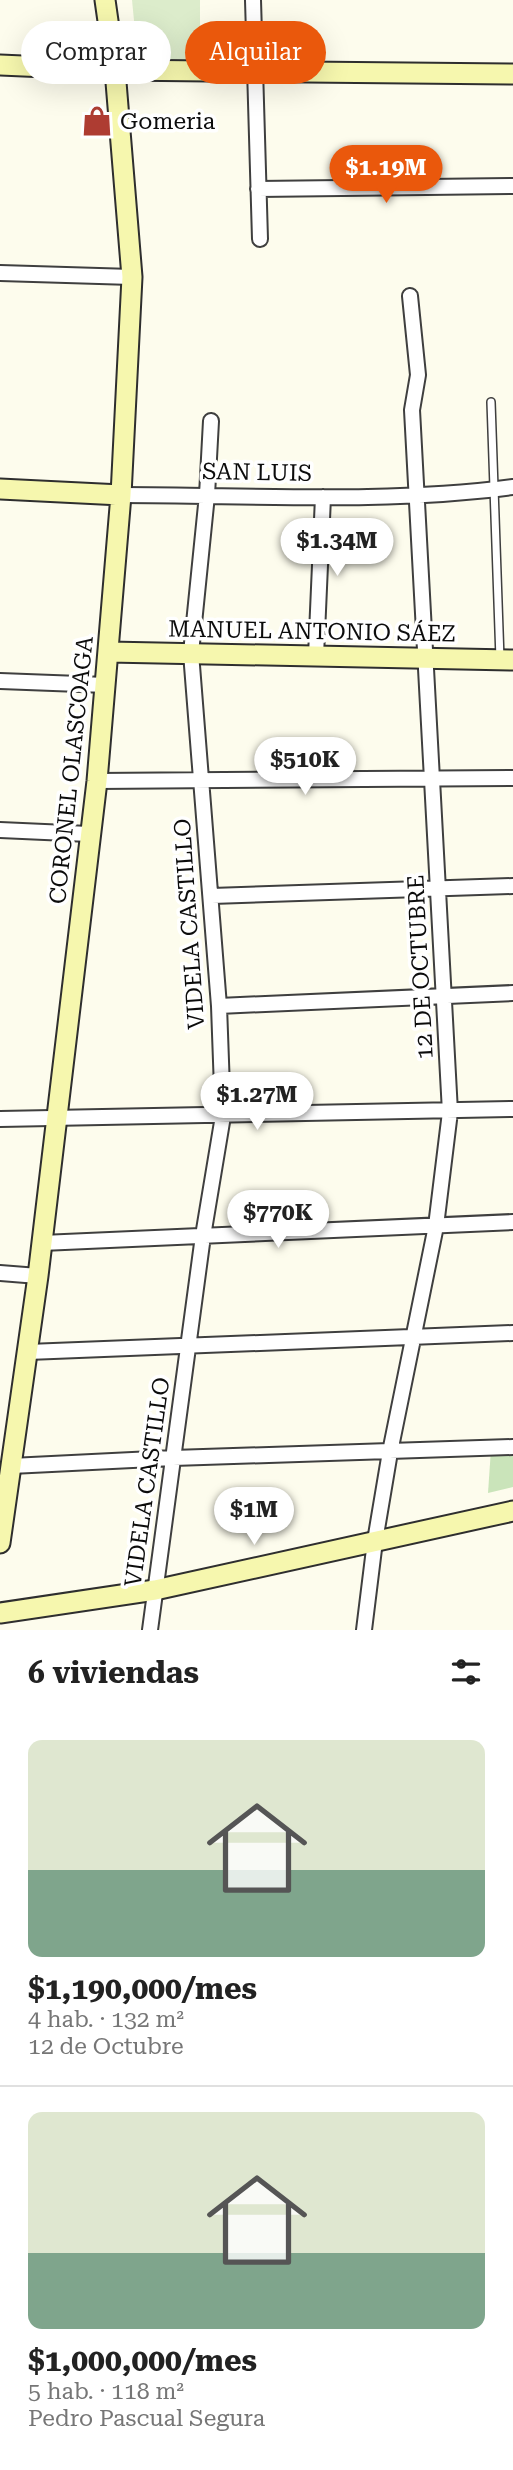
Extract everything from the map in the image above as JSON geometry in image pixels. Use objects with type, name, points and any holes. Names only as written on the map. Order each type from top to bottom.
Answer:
[{"type":"street","name":"CORONEL OLASCOAGA","points":[[105,0],[108,21]]},
{"type":"street","points":[[253,0],[254,21]]},
{"type":"street","points":[[0,65],[21,66]]},
{"type":"street","points":[[326,71],[513,74]]},
{"type":"street","name":"CORONEL OLASCOAGA","points":[[0,1534],[38,1276],[97,781],[109,652],[121,495],[132,277],[116,84]]},
{"type":"street","points":[[255,84],[260,239]]},
{"type":"street","points":[[258,189],[513,186]]},
{"type":"street","points":[[0,273],[132,277]]},
{"type":"street","name":"12 DE OCTUBRE","points":[[364,1630],[390,1452],[436,1226],[450,1111],[412,410],[418,375],[410,296]]},
{"type":"street","name":"VIDELA CASTILLO","points":[[150,1630],[203,1236],[223,1115],[212,896],[191,653],[207,495],[211,421]]},
{"type":"street","name":"SAN LUIS","points":[[0,489],[121,495],[323,498],[416,495],[513,487]]},
{"type":"street","points":[[316,656],[323,498]]},
{"type":"street","name":"MANUEL ANTONIO SÁEZ","points":[[109,652],[506,659]]},
{"type":"street","points":[[0,681],[106,685]]},
{"type":"street","points":[[97,781],[513,778]]},
{"type":"street","points":[[0,830],[89,834]]},
{"type":"street","points":[[212,896],[513,886]]},
{"type":"street","points":[[219,1006],[513,993]]},
{"type":"street","points":[[0,1119],[513,1109]]},
{"type":"street","points":[[42,1243],[513,1222]]},
{"type":"street","points":[[0,1273],[38,1276]]},
{"type":"street","points":[[27,1352],[513,1333]]},
{"type":"street","points":[[11,1466],[513,1447]]},
{"type":"street","points":[[0,1614],[155,1590],[513,1511]]},
{"type":"lane","points":[[491,402],[494,490],[506,659]]},
{"type":"green space","points":[[132,0],[200,0],[200,21],[185,21],[185,59],[171,60],[171,21],[134,21]]},
{"type":"green space","points":[[491,1449],[513,1449],[513,1487],[488,1493]]},
{"type":"place","name":"Gomeria","points":[[97,121]]}]
